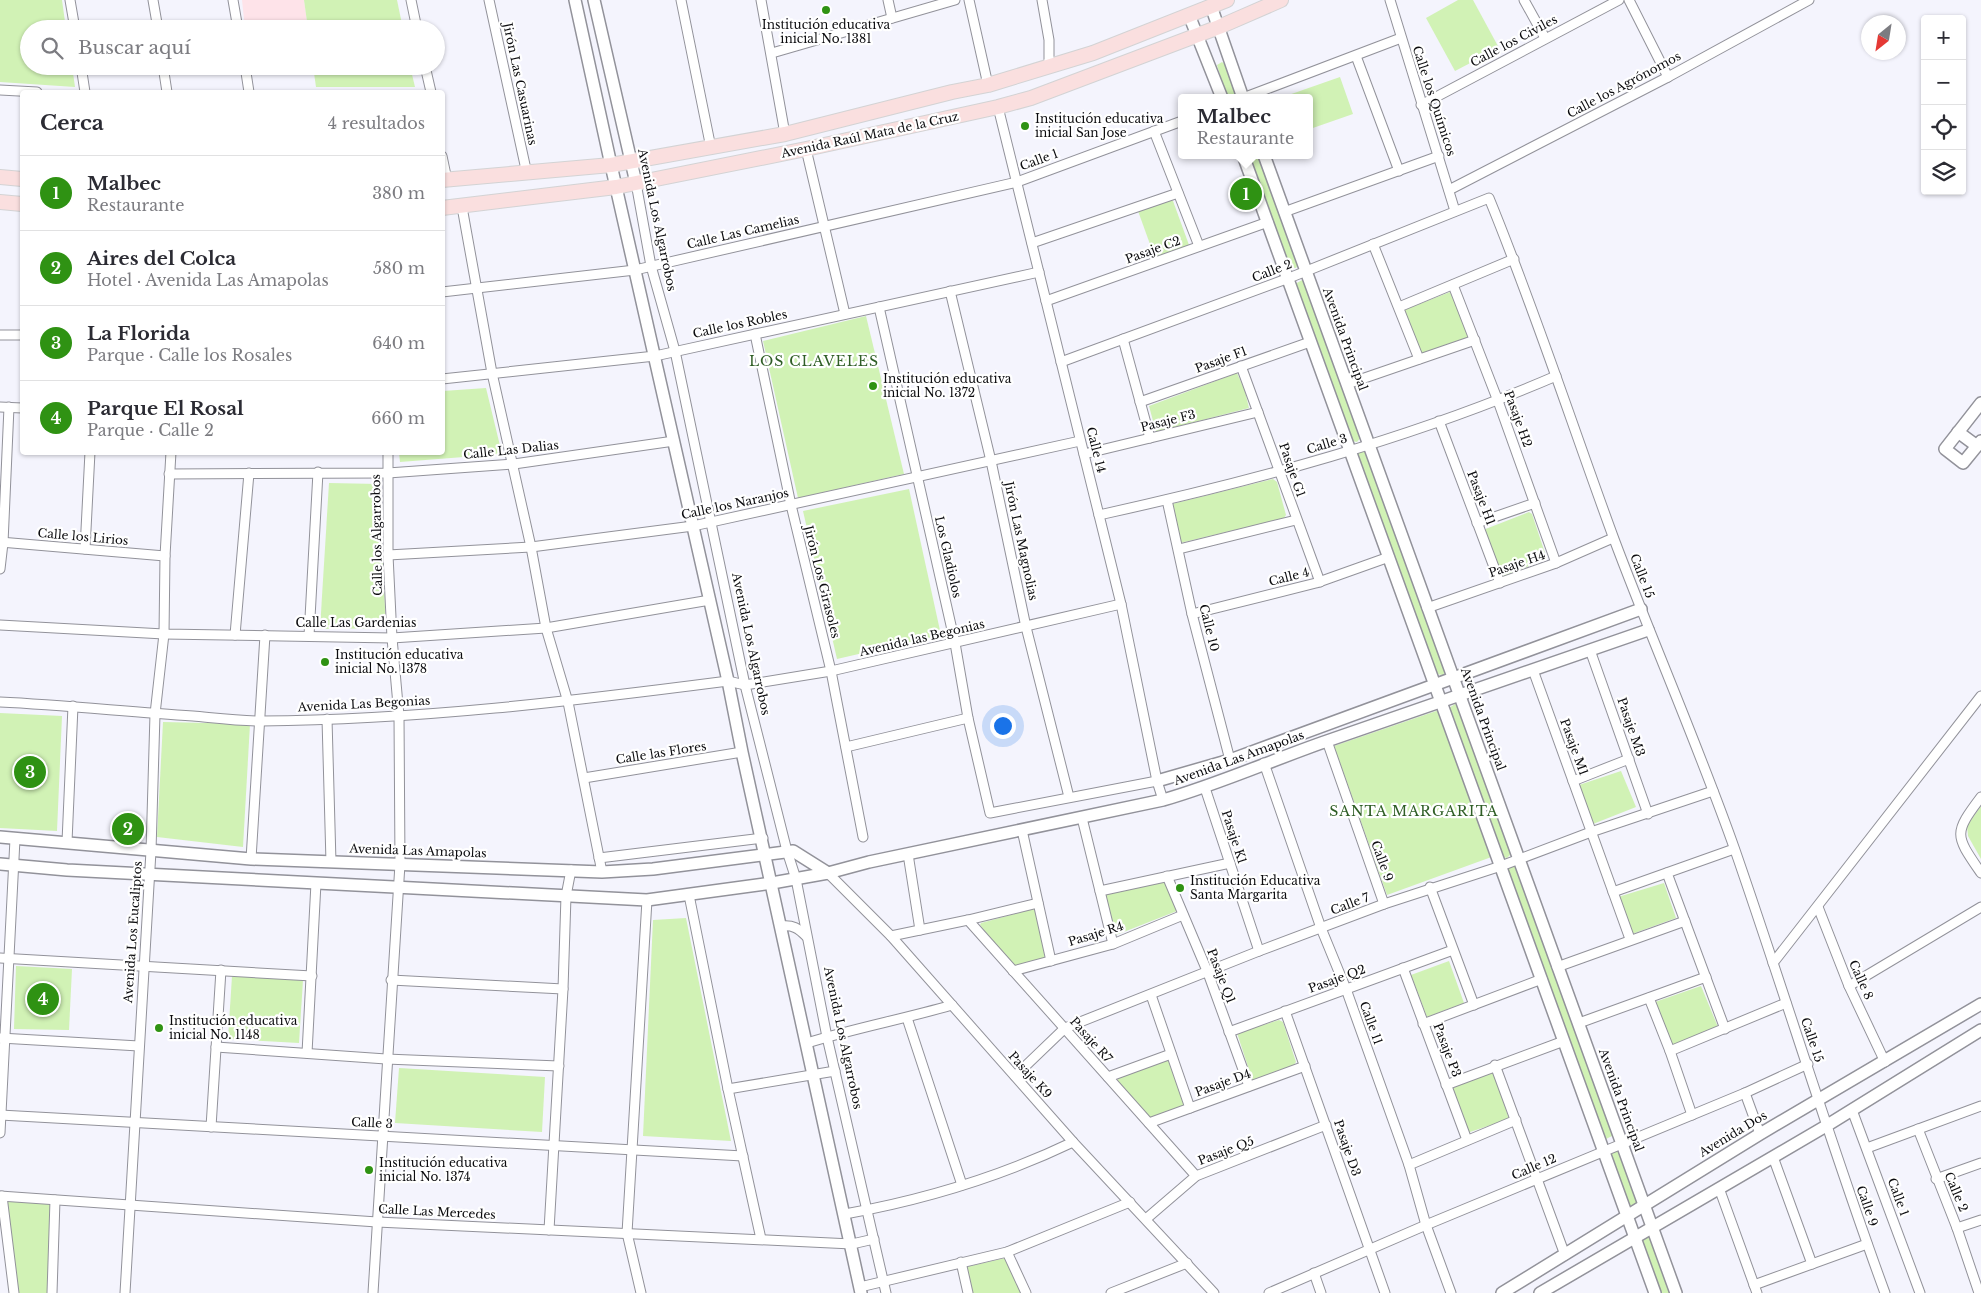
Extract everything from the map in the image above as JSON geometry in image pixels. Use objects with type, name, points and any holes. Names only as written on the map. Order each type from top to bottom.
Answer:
[{"type":"main road","name":"Avenida Raúl Mata de la Cruz","points":[[445,180],[611,165],[785,134],[952,92],[988,85],[1093,52],[1227,0]]},
{"type":"main road","name":"Avenida Raúl Mata de la Cruz","points":[[445,208],[462,208],[616,187],[806,149],[998,107],[1032,98],[1219,27],[1281,0]]},
{"type":"main road","points":[[0,178],[20,180]]},
{"type":"main road","points":[[0,202],[20,204]]},
{"type":"street","points":[[70,0],[73,20]]},
{"type":"street","points":[[153,0],[156,20]]},
{"type":"street","points":[[233,0],[236,20]]},
{"type":"street","points":[[411,0],[415,20]]},
{"type":"street","name":"Jirón Las Casuarinas","points":[[488,0],[527,174]]},
{"type":"street","points":[[576,0],[611,165],[710,600],[742,752],[763,838],[861,1290],[883,1281],[1006,1252],[1130,1202]]},
{"type":"street","name":"Avenida Los Algarrobos","points":[[594,0],[636,183],[650,266],[675,351],[745,685],[787,851],[796,879],[827,1037],[886,1293]]},
{"type":"street","points":[[681,0],[711,148]]},
{"type":"street","points":[[760,0],[772,53],[785,134]]},
{"type":"street","points":[[888,0],[892,18]]},
{"type":"street","points":[[772,53],[955,0]]},
{"type":"street","points":[[969,0],[988,85]]},
{"type":"street","points":[[1042,0],[1048,40],[1049,66]]},
{"type":"street","name":"Calle los Químicos","points":[[1390,0],[1455,210]]},
{"type":"street","points":[[1524,0],[1545,38]]},
{"type":"street","name":"Calle los Civiles","points":[[1421,105],[1619,0]]},
{"type":"street","points":[[1629,0],[1668,77]]},
{"type":"street","name":"Calle los Agrónomos","points":[[1449,190],[1668,77],[1809,0]]},
{"type":"street","points":[[1211,6],[1242,94]]},
{"type":"street","points":[[1189,15],[1220,94]]},
{"type":"street","points":[[1254,94],[1401,38]]},
{"type":"street","points":[[1356,56],[1399,171]]},
{"type":"street","points":[[82,75],[85,90]]},
{"type":"street","points":[[164,75],[167,90]]},
{"type":"street","points":[[246,75],[249,90]]},
{"type":"street","points":[[427,75],[431,90]]},
{"type":"street","points":[[0,90],[20,91]]},
{"type":"street","name":"Calle 14","points":[[998,107],[1121,604],[1156,781],[1163,800]]},
{"type":"street","name":"Calle 1","points":[[1017,182],[1178,122]]},
{"type":"street","points":[[1154,131],[1199,246]]},
{"type":"street","points":[[806,149],[845,314]]},
{"type":"street","points":[[1284,212],[1439,156]]},
{"type":"street","points":[[1244,159],[1655,1293]]},
{"type":"street","name":"Avenida Principal","points":[[1265,159],[1676,1293]]},
{"type":"street","name":"Calle Las Camelias","points":[[445,292],[635,270],[1017,182]]},
{"type":"street","points":[[1032,243],[1178,193]]},
{"type":"street","name":"Calle 2","points":[[1061,362],[1289,278],[1489,198]]},
{"type":"street","name":"Calle 15","points":[[1489,198],[1514,259],[1648,630],[1734,848],[1808,1064],[1826,1126]]},
{"type":"street","points":[[462,208],[492,373],[514,464],[546,628],[568,702],[602,872]]},
{"type":"street","name":"Pasaje C2","points":[[1046,301],[1268,222]]},
{"type":"street","points":[[1373,244],[1419,359]]},
{"type":"street","points":[[1398,307],[1514,259]]},
{"type":"street","name":"Calle los Robles","points":[[445,379],[654,356],[1039,272]]},
{"type":"street","name":"Pasaje H2","points":[[1453,285],[1498,401],[1556,563]]},
{"type":"street","name":"Jirón Las Magnolias","points":[[950,291],[991,461],[1026,627],[1069,796]]},
{"type":"street","name":"Los Gladiolos","points":[[879,306],[955,643],[968,718],[990,813],[1069,796]]},
{"type":"street","name":"Jirón Los Girasoles","points":[[755,334],[791,505],[831,671],[864,837]]},
{"type":"street","points":[[0,335],[20,336]]},
{"type":"street","points":[[1123,339],[1150,438]]},
{"type":"street","points":[[1347,384],[1475,340]]},
{"type":"street","name":"Pasaje F1","points":[[1140,402],[1310,342]]},
{"type":"street","name":"Pasaje G1","points":[[1242,366],[1296,520],[1320,582]]},
{"type":"street","name":"Calle 3","points":[[1099,516],[1280,472],[1498,401],[1556,376]]},
{"type":"street","points":[[1958,432],[1979,444],[1963,463],[1945,449],[1958,432],[1981,403]]},
{"type":"street","points":[[0,569],[4,407],[20,408]]},
{"type":"street","name":"Pasaje F3","points":[[1084,454],[1258,412]]},
{"type":"street","name":"Pasaje H1","points":[[1439,421],[1500,583]]},
{"type":"street","name":"Calle Las Dalias","points":[[169,474],[388,472],[514,464],[674,441]]},
{"type":"street","name":"Calle los Naranjos","points":[[388,555],[531,547],[693,526],[1080,441]]},
{"type":"street","points":[[85,549],[90,455]]},
{"type":"street","name":"Avenida Los Eucaliptos","points":[[125,1293],[138,1046],[150,874],[155,714],[164,634],[165,556],[171,455]]},
{"type":"street","name":"Calle los Algarrobos","points":[[373,1293],[386,1058],[400,864],[399,716],[392,638],[388,555],[388,455]]},
{"type":"street","points":[[309,636],[318,472]]},
{"type":"street","points":[[235,635],[249,473]]},
{"type":"street","name":"Calle 10","points":[[1167,500],[1192,614],[1230,760]]},
{"type":"street","points":[[1477,522],[1535,503]]},
{"type":"street","points":[[1179,548],[1296,520]]},
{"type":"street","name":"Pasaje H4","points":[[1427,608],[1556,563],[1614,538]]},
{"type":"street","name":"Calle los Lirios","points":[[2,543],[165,556]]},
{"type":"street","name":"Calle 4","points":[[1192,614],[1320,582],[1389,556]]},
{"type":"street","name":"Calle Las Gardenias","points":[[0,625],[164,634],[392,638],[546,628],[710,600]]},
{"type":"street","name":"Avenida las Begonias","points":[[728,681],[745,685],[831,671],[1121,604]]},
{"type":"street","name":"Avenida Las Amapolas","points":[[1156,781],[1230,760],[1641,609]]},
{"type":"street","name":"Avenida Las Amapolas","points":[[0,864],[67,870],[647,900],[689,896],[828,873],[908,854],[1163,800],[1205,788],[1264,763],[1648,630]]},
{"type":"street","points":[[251,859],[265,635]]},
{"type":"street","name":"Pasaje M3","points":[[1590,650],[1648,814]]},
{"type":"street","name":"Pasaje M1","points":[[1533,670],[1630,940]]},
{"type":"street","name":"Avenida Las Begonias","points":[[0,702],[259,721],[399,716],[568,702],[728,681]]},
{"type":"street","points":[[1773,963],[1818,908],[1981,696]]},
{"type":"street","points":[[67,842],[73,706]]},
{"type":"street","points":[[846,747],[968,718]]},
{"type":"street","points":[[327,719],[331,862]]},
{"type":"street","name":"Calle 9","points":[[1327,741],[1384,904]]},
{"type":"street","name":"Calle las Flores","points":[[584,778],[742,752]]},
{"type":"street","points":[[1572,781],[1629,759]]},
{"type":"street","name":"Calle 11","points":[[1264,763],[1321,928],[1346,989],[1409,1165],[1426,1225],[1451,1293]]},
{"type":"street","points":[[1069,796],[1156,781]]},
{"type":"street","name":"Pasaje K1","points":[[1205,788],[1260,951]]},
{"type":"street","name":"Calle 7","points":[[1015,1076],[1065,1028],[1260,951],[1430,887],[1501,866],[1591,832],[1713,791]]},
{"type":"street","points":[[1981,797],[1962,821],[1960,831],[1965,849],[1981,873]]},
{"type":"street","points":[[1082,818],[1113,944]]},
{"type":"street","points":[[1022,830],[1051,961]]},
{"type":"street","name":"Avenida Las Amapolas","points":[[0,837],[251,859],[602,872],[653,869],[787,851]]},
{"type":"street","points":[[599,858],[763,838]]},
{"type":"street","points":[[0,1133],[4,958],[15,839]]},
{"type":"street","points":[[1613,892],[1734,848]]},
{"type":"street","points":[[787,851],[793,851],[828,873]]},
{"type":"street","points":[[908,854],[920,930]]},
{"type":"street","points":[[1100,892],[1230,863]]},
{"type":"street","points":[[549,1230],[563,989],[566,896],[571,870]]},
{"type":"street","name":"Pasaje K9","points":[[828,873],[891,936],[1073,1142],[1214,1293]]},
{"type":"street","points":[[1667,873],[1725,1029]]},
{"type":"street","name":"Pasaje Q1","points":[[1167,876],[1208,973],[1249,1086]]},
{"type":"street","points":[[307,1053],[316,883]]},
{"type":"street","points":[[1430,887],[1474,1005]]},
{"type":"street","points":[[689,896],[728,1090],[761,1240]]},
{"type":"street","points":[[641,1293],[627,1233],[647,900]]},
{"type":"street","points":[[891,936],[1038,903]]},
{"type":"street","points":[[1849,986],[1981,907]]},
{"type":"street","name":"Calle 8","points":[[1818,908],[1849,986],[1885,1062]]},
{"type":"street","name":"Pasaje R4","points":[[1013,971],[1113,944],[1183,915]]},
{"type":"street","name":"Pasaje R7","points":[[968,920],[1196,1176]]},
{"type":"street","points":[[1557,967],[1685,921]]},
{"type":"street","points":[[782,926],[790,925],[799,929],[806,936]]},
{"type":"street","name":"Pasaje Q2","points":[[1230,1032],[1453,950]]},
{"type":"street","points":[[4,958],[312,976]]},
{"type":"street","name":"Pasaje P3","points":[[1403,968],[1467,1140]]},
{"type":"street","points":[[211,1127],[221,970]]},
{"type":"street","points":[[1579,1023],[1706,977]]},
{"type":"street","points":[[1423,1024],[1542,979]]},
{"type":"street","points":[[391,980],[563,989]]},
{"type":"street","points":[[1151,995],[1190,1108]]},
{"type":"street","points":[[1649,998],[1692,1115]]},
{"type":"street","points":[[1670,1051],[1786,1003]]},
{"type":"street","name":"Avenida Dos","points":[[1502,1293],[1760,1134],[1981,1004]]},
{"type":"street","points":[[807,1044],[827,1037],[952,1005]]},
{"type":"street","name":"Pasaje D3","points":[[1285,1011],[1385,1293]]},
{"type":"street","points":[[907,1018],[962,1185]]},
{"type":"street","points":[[1540,1293],[1826,1126],[1981,1030]]},
{"type":"street","points":[[2,1038],[138,1046]]},
{"type":"street","points":[[1446,1085],[1495,1065],[1564,1041]]},
{"type":"street","points":[[216,1047],[386,1058],[559,1066]]},
{"type":"street","points":[[1108,1078],[1171,1054]]},
{"type":"street","name":"Calle 12","points":[[1269,1293],[1621,1143],[1745,1093],[1808,1064]]},
{"type":"street","points":[[1495,1065],[1565,1255]]},
{"type":"street","name":"Pasaje D4","points":[[1149,1123],[1305,1066]]},
{"type":"street","points":[[728,1090],[835,1071]]},
{"type":"street","points":[[1745,1093],[1760,1134]]},
{"type":"street","points":[[1867,1148],[1981,1106]]},
{"type":"street","name":"Calle 1","points":[[1852,1110],[1920,1293]]},
{"type":"street","name":"Calle 3","points":[[0,1115],[743,1156]]},
{"type":"street","points":[[1409,1165],[1516,1120]]},
{"type":"street","name":"Pasaje Q5","points":[[1146,1219],[1196,1176],[1326,1125]]},
{"type":"street","name":"Calle 9","points":[[1826,1126],[1885,1293]]},
{"type":"street","name":"Calle 2","points":[[1918,1129],[1936,1179],[1978,1278],[1979,1293]]},
{"type":"street","points":[[845,1214],[962,1185],[1036,1160],[1073,1142]]},
{"type":"street","points":[[1773,1157],[1812,1264]]},
{"type":"street","points":[[1936,1179],[1981,1163]]},
{"type":"street","points":[[1719,1188],[1755,1289],[1812,1264],[1867,1244]]},
{"type":"street","points":[[1,1196],[14,1293]]},
{"type":"street","name":"Calle Las Mercedes","points":[[1,1196],[377,1222],[852,1244],[874,1239]]},
{"type":"street","points":[[52,1293],[55,1200]]},
{"type":"street","points":[[1957,1228],[1981,1220]]},
{"type":"street","points":[[1006,1252],[1026,1293]]},
{"type":"street","points":[[961,1262],[968,1293]]},
{"type":"street","points":[[1111,1293],[1125,1291],[1187,1263]]},
{"type":"street","points":[[1314,1273],[1321,1293]]},
{"type":"shaded area","points":[[242,0],[304,0],[307,20],[244,20]]},
{"type":"green space","points":[[0,0],[62,0],[65,20],[20,20],[20,75],[73,75],[75,87],[0,82]]},
{"type":"green space","points":[[304,0],[397,0],[401,20],[307,20]]},
{"type":"green space","points":[[1458,0],[1473,0],[1499,48],[1455,71],[1426,18]]},
{"type":"green space","points":[[1222,62],[1226,65],[1237,94],[1226,94],[1217,65]]},
{"type":"green space","points":[[314,75],[412,75],[415,87],[316,87]]},
{"type":"green space","points":[[1340,77],[1353,114],[1313,128],[1313,94],[1291,94]]},
{"type":"green space","points":[[1249,159],[1260,159],[1298,265],[1296,268],[1289,267]]},
{"type":"green space","points":[[1170,200],[1173,201],[1189,245],[1155,258],[1138,211]]},
{"type":"green space","points":[[1304,279],[1361,437],[1357,442],[1352,441],[1295,284]]},
{"type":"green space","points":[[1450,292],[1470,338],[1422,354],[1404,310]]},
{"type":"green space","points":[[866,316],[904,474],[798,498],[763,341]]},
{"type":"green space","points":[[1237,373],[1245,391],[1249,408],[1156,432],[1149,406]]},
{"type":"green space","points":[[486,388],[502,454],[400,462],[399,455],[445,455],[445,391]]},
{"type":"green space","points":[[1365,450],[1446,670],[1443,675],[1436,674],[1357,454],[1358,451]]},
{"type":"green space","points":[[1273,479],[1277,482],[1286,515],[1284,518],[1180,543],[1171,507],[1172,504]]},
{"type":"green space","points":[[329,483],[379,484],[386,628],[320,629]]},
{"type":"green space","points":[[909,489],[941,635],[837,659],[803,511]]},
{"type":"green space","points":[[1529,512],[1532,514],[1547,559],[1501,577],[1483,530]]},
{"type":"green space","points":[[1455,704],[1458,706],[1511,854],[1507,858],[1503,857],[1449,708]]},
{"type":"green space","points":[[1442,709],[1497,855],[1387,895],[1334,746]]},
{"type":"green space","points":[[0,713],[62,716],[57,831],[0,828]]},
{"type":"green space","points":[[163,722],[250,724],[243,847],[157,837]]},
{"type":"green space","points":[[1621,771],[1636,807],[1593,824],[1579,785]]},
{"type":"green space","points":[[1981,806],[1981,859],[1968,836],[1967,826]]},
{"type":"green space","points":[[1514,865],[1614,1135],[1606,1139],[1603,1136],[1507,871],[1507,868]]},
{"type":"green space","points":[[1164,881],[1177,911],[1116,935],[1105,894]]},
{"type":"green space","points":[[1664,883],[1676,918],[1632,934],[1618,897]]},
{"type":"green space","points":[[1033,909],[1036,911],[1045,958],[1044,960],[1013,966],[980,925],[981,923]]},
{"type":"green space","points":[[686,918],[731,1141],[643,1136],[653,920]]},
{"type":"green space","points":[[1449,961],[1464,1003],[1427,1017],[1411,975]]},
{"type":"green space","points":[[16,966],[72,969],[69,1030],[14,1029]]},
{"type":"green space","points":[[232,976],[303,980],[299,1043],[228,1039]]},
{"type":"green space","points":[[1701,986],[1718,1027],[1672,1046],[1655,1002]]},
{"type":"green space","points":[[1279,1020],[1283,1022],[1296,1062],[1293,1066],[1253,1082],[1237,1033]]},
{"type":"green space","points":[[1168,1060],[1184,1104],[1182,1107],[1151,1119],[1118,1082],[1118,1078]]},
{"type":"green space","points":[[399,1068],[545,1077],[542,1132],[395,1123]]},
{"type":"green space","points":[[1494,1073],[1509,1119],[1467,1133],[1451,1089],[1452,1085]]},
{"type":"green space","points":[[1617,1150],[1638,1201],[1634,1206],[1629,1205],[1611,1154],[1612,1151]]},
{"type":"green space","points":[[6,1199],[55,1204],[49,1293],[18,1293]]},
{"type":"green space","points":[[1648,1236],[1651,1238],[1671,1293],[1660,1293],[1641,1241],[1641,1238]]},
{"type":"green space","points":[[1005,1258],[1021,1293],[973,1293],[966,1267]]},
{"type":"place","name":"Institución educativa inicial No. 1381","points":[[826,10]]},
{"type":"place","name":"Institución educativa inicial San Jose","points":[[1025,126]]},
{"type":"place","name":"Malbec","points":[[1246,194]]},
{"type":"place","name":"Institución educativa inicial No. 1372","points":[[873,386]]},
{"type":"place","name":"Institución educativa inicial No. 1378","points":[[325,662]]},
{"type":"place","name":"La Florida","points":[[30,772]]},
{"type":"place","name":"Aires del Colca","points":[[128,829]]},
{"type":"place","name":"Institución Educativa Santa Margarita","points":[[1180,888]]},
{"type":"place","name":"Parque El Rosal","points":[[43,999]]},
{"type":"place","name":"Institución educativa inicial No. 1148","points":[[159,1028]]},
{"type":"place","name":"Institución educativa inicial No. 1374","points":[[369,1170]]},
{"type":"district","name":"LOS CLAVELES","points":[[814,361]]},
{"type":"district","name":"SANTA MARGARITA","points":[[1414,811]]}]
